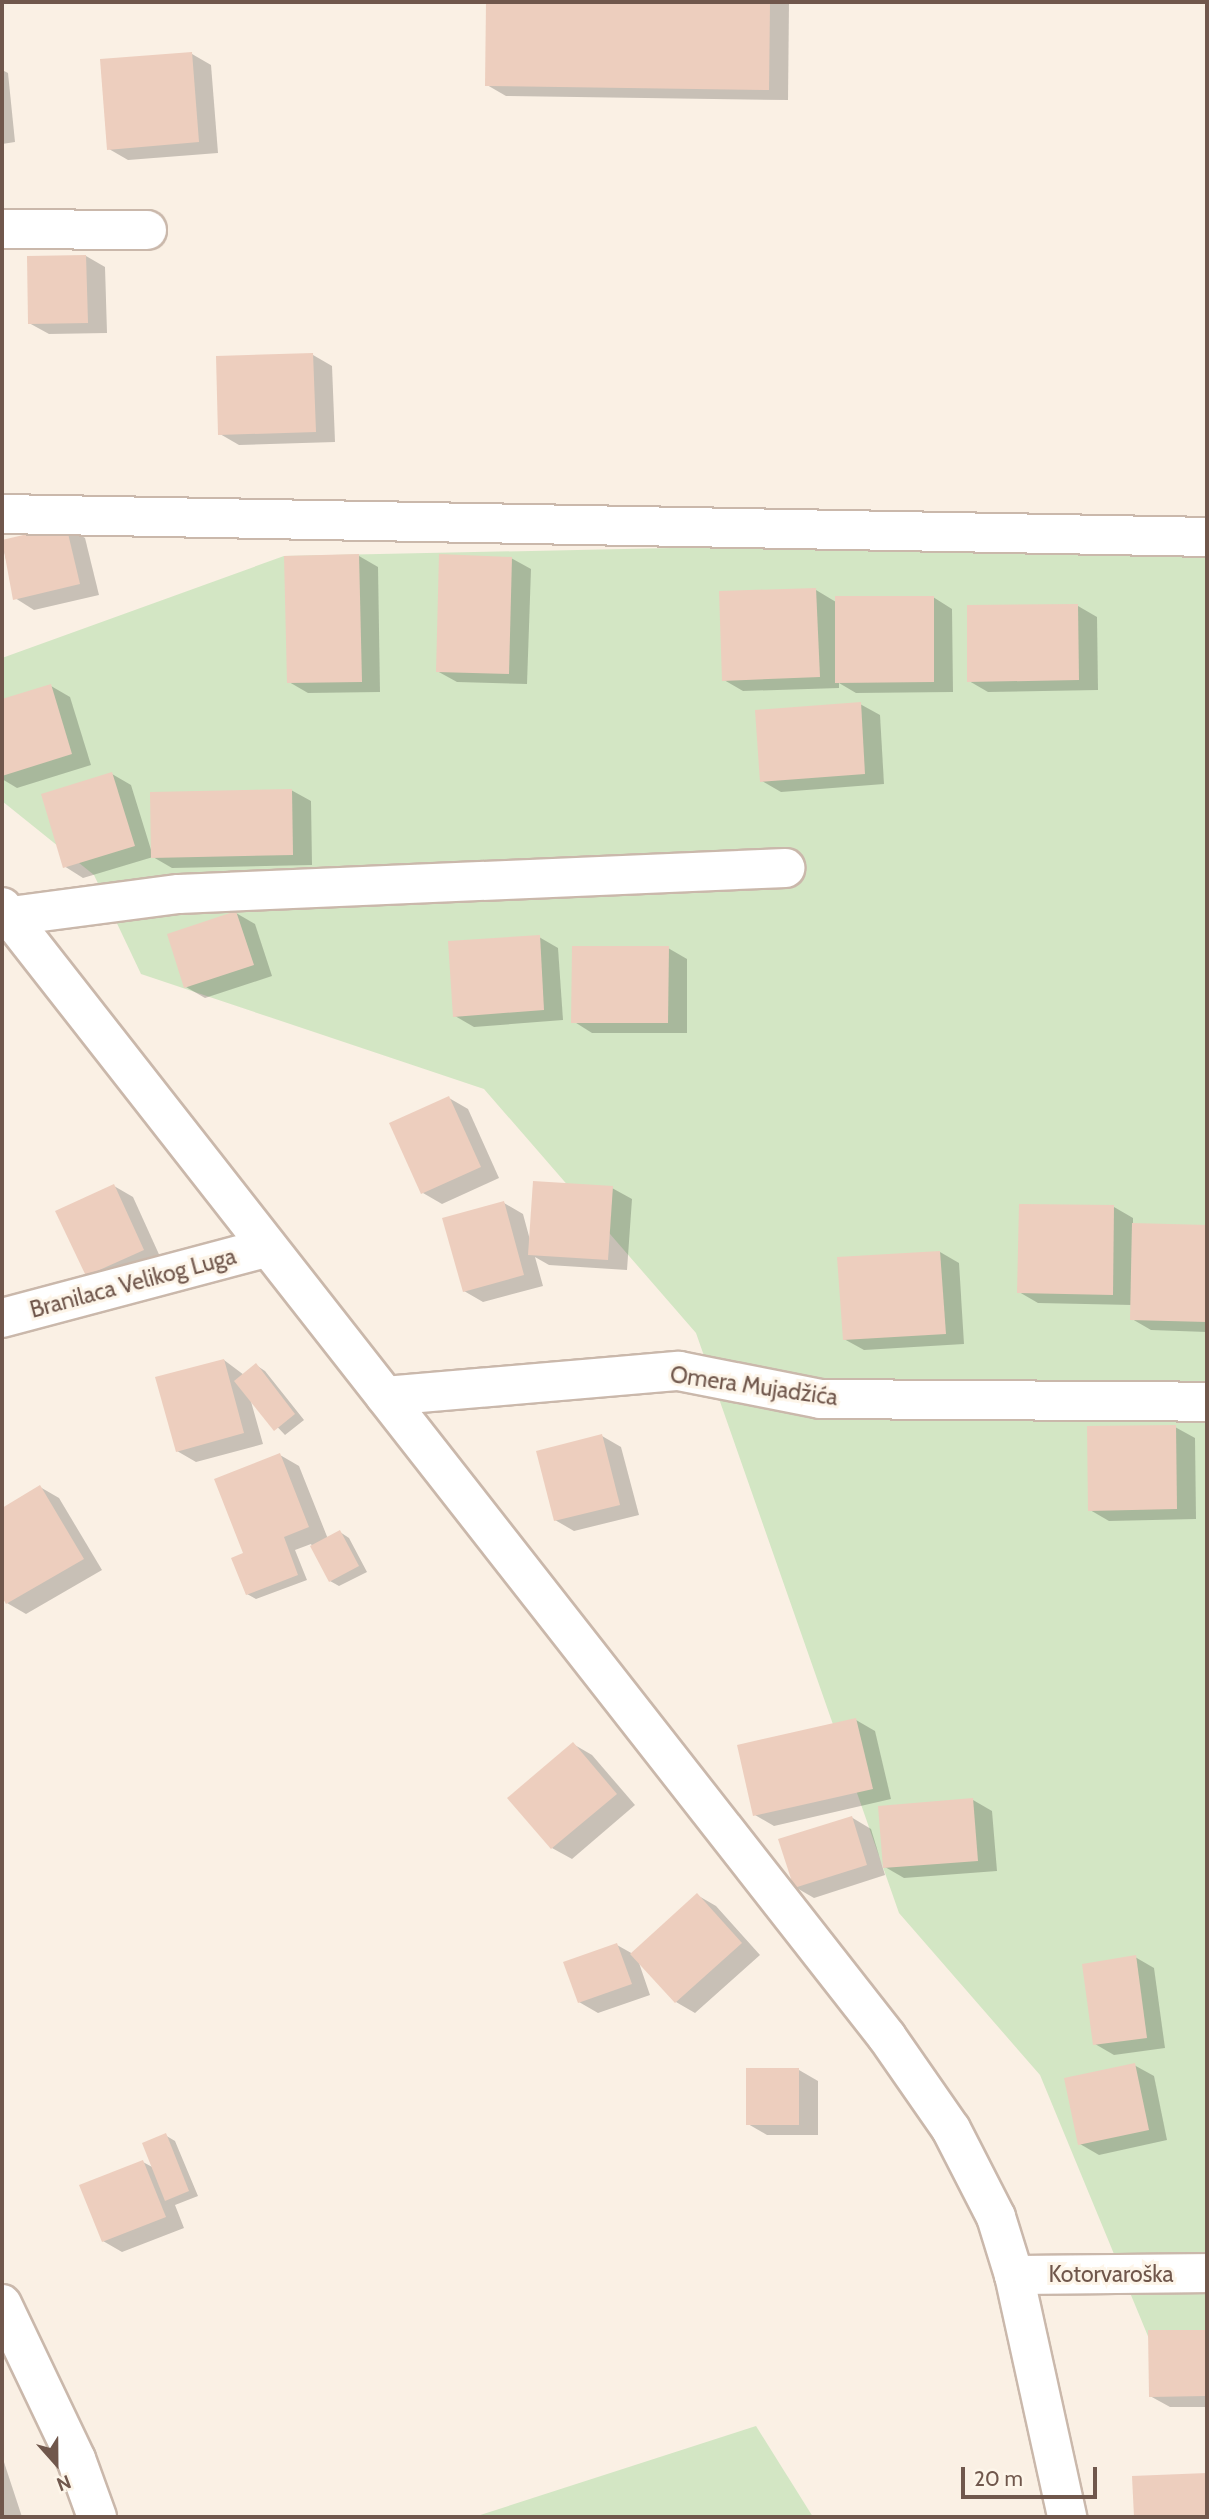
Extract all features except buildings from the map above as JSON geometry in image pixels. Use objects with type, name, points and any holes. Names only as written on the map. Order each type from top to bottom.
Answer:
[{"type":"street","points":[[2,229],[147,230]]},
{"type":"street","points":[[2,514],[1207,537]]},
{"type":"street","points":[[7,911],[179,894],[785,868]]},
{"type":"street","points":[[7,911],[265,1248],[385,1395],[887,2037],[950,2129],[996,2217],[1014,2274],[1068,2517]]},
{"type":"street","name":"Branilaca Velikog Luga","points":[[2,1318],[265,1248]]},
{"type":"street","name":"Omera Mujadžića","points":[[385,1395],[679,1371],[820,1399],[1207,1402]]},
{"type":"street","name":"Kotorvaroška","points":[[1014,2274],[1207,2273]]},
{"type":"street","points":[[2,2305],[76,2459],[97,2517]]},
{"type":"green space","points":[[1207,537],[1207,2392],[1157,2358],[1040,2075],[899,1913],[696,1333],[484,1089],[141,974],[94,875],[2,801],[2,658],[284,556]]},
{"type":"green space","points":[[756,2426],[813,2517],[474,2517]]}]
